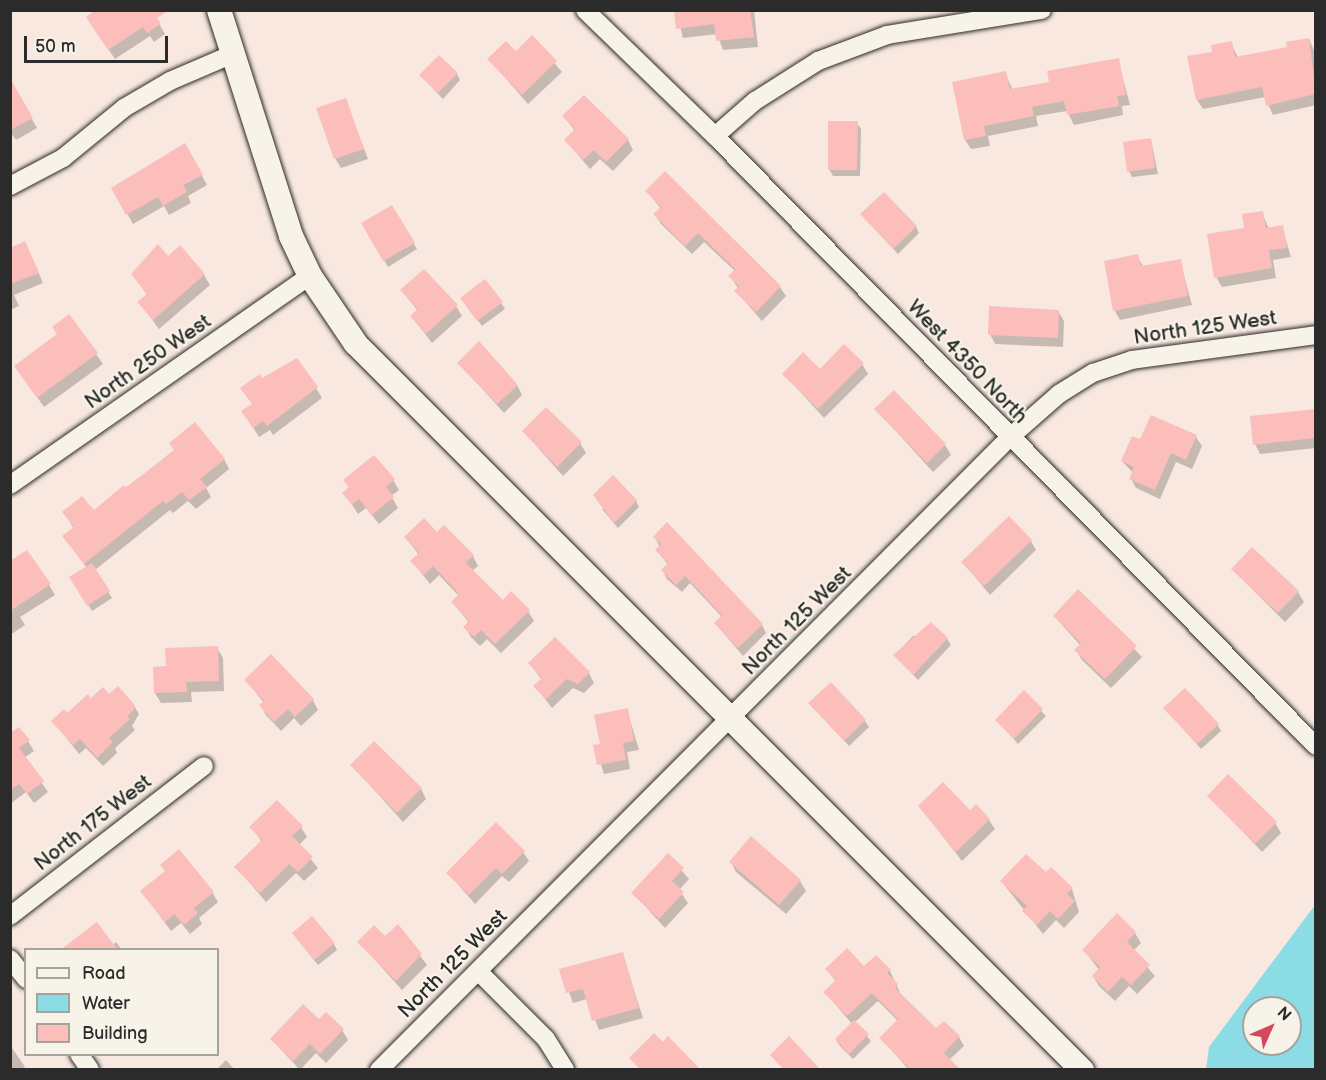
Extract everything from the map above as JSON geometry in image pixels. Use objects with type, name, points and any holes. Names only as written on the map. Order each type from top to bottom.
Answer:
[{"type":"street","points":[[219,10],[235,53],[272,186],[310,276],[356,344],[401,394],[1082,1070]]},
{"type":"street","name":"West 4350 North","points":[[585,10],[715,136],[1009,438],[1316,746]]},
{"type":"street","points":[[715,136],[755,101],[818,61],[887,35],[1042,10]]},
{"type":"street","points":[[10,186],[63,158],[142,97],[235,53]]},
{"type":"street","name":"North 250 West","points":[[10,485],[310,276]]},
{"type":"street","name":"North 125 West","points":[[379,1070],[1009,438],[1059,394],[1093,373],[1132,360],[1316,335]]},
{"type":"street","name":"North 175 West","points":[[10,916],[204,766]]},
{"type":"street","points":[[10,958],[24,977]]},
{"type":"street","points":[[478,971],[546,1039],[565,1070]]},
{"type":"street","points":[[80,1056],[90,1070]]},
{"type":"water","points":[[1315,905],[1315,1069],[1206,1069],[1209,1047],[1242,1003],[1242,1056],[1302,1056],[1302,996],[1247,996]]},
{"type":"building","points":[[95,10],[169,10],[157,18],[161,24],[147,33],[143,27],[108,50],[86,17]]},
{"type":"building","points":[[674,10],[750,10],[754,37],[716,41],[714,24],[676,29]]},
{"type":"building","points":[[532,35],[557,61],[522,95],[487,59],[506,41],[516,51]]},
{"type":"building","points":[[1309,38],[1316,94],[1266,106],[1262,87],[1196,100],[1187,56],[1212,52],[1211,45],[1232,41],[1235,57],[1287,47],[1286,42]]},
{"type":"building","points":[[439,55],[458,73],[438,93],[419,75]]},
{"type":"building","points":[[1119,58],[1126,95],[1117,96],[1119,106],[1067,115],[1064,101],[1032,107],[1034,116],[984,126],[986,136],[964,140],[952,82],[1006,71],[1010,89],[1049,82],[1047,71]]},
{"type":"building","points":[[10,78],[33,118],[10,130]]},
{"type":"building","points":[[584,95],[629,139],[606,162],[594,150],[583,160],[564,140],[575,129],[562,116]]},
{"type":"building","points":[[346,98],[364,149],[334,159],[316,108]]},
{"type":"building","points":[[828,121],[858,121],[857,170],[828,170]]},
{"type":"building","points":[[1151,138],[1155,168],[1127,172],[1123,142]]},
{"type":"building","points":[[185,143],[203,175],[183,185],[187,192],[163,206],[158,197],[126,215],[111,188]]},
{"type":"building","points":[[665,171],[781,286],[756,312],[734,291],[739,286],[728,276],[735,269],[698,233],[685,246],[653,214],[661,207],[645,191]]},
{"type":"building","points":[[884,192],[917,226],[893,249],[860,214]]},
{"type":"building","points":[[392,205],[415,243],[383,261],[361,223]]},
{"type":"building","points":[[1263,211],[1266,228],[1283,225],[1287,248],[1269,250],[1272,268],[1214,278],[1207,234],[1244,228],[1242,214]]},
{"type":"building","points":[[25,241],[39,273],[10,284],[10,248]]},
{"type":"building","points":[[158,244],[168,256],[180,245],[205,274],[153,320],[137,302],[147,294],[131,274]]},
{"type":"building","points":[[1138,254],[1141,266],[1181,259],[1188,296],[1113,311],[1104,261]]},
{"type":"building","points":[[424,269],[458,305],[426,334],[410,316],[418,309],[400,290]]},
{"type":"building","points":[[485,279],[503,302],[477,321],[460,298]]},
{"type":"building","points":[[989,306],[1059,310],[1058,338],[988,335]]},
{"type":"building","points":[[69,314],[98,353],[37,398],[14,366],[57,334],[52,327]]},
{"type":"building","points":[[479,341],[518,385],[497,404],[457,363]]},
{"type":"building","points":[[844,344],[864,363],[818,409],[782,374],[803,352],[820,369]]},
{"type":"building","points":[[297,358],[318,387],[267,426],[263,421],[253,428],[241,411],[252,404],[240,388],[260,374],[262,378]]},
{"type":"building","points":[[894,390],[946,444],[927,463],[874,409]]},
{"type":"building","points":[[546,407],[582,442],[557,467],[522,431]]},
{"type":"building","points":[[1316,409],[1316,438],[1253,445],[1250,416]]},
{"type":"building","points":[[1151,415],[1197,435],[1186,460],[1171,453],[1155,490],[1129,479],[1134,467],[1121,461],[1132,436],[1140,439]]},
{"type":"building","points":[[195,422],[225,459],[200,479],[207,487],[189,500],[182,492],[166,504],[163,501],[84,564],[62,536],[74,527],[62,512],[82,496],[94,510],[124,485],[126,488],[174,450],[169,443]]},
{"type":"building","points":[[374,455],[395,479],[386,487],[394,497],[372,515],[359,499],[352,505],[342,493],[349,487],[343,480]]},
{"type":"building","points":[[613,475],[637,500],[614,523],[593,495]]},
{"type":"building","points":[[1009,516],[1032,540],[984,586],[961,562]]},
{"type":"building","points":[[424,518],[437,532],[444,525],[474,555],[466,563],[503,600],[511,591],[530,610],[495,644],[481,630],[474,637],[463,627],[469,621],[451,602],[459,594],[433,566],[424,575],[410,561],[419,553],[404,537]]},
{"type":"building","points":[[667,522],[763,624],[738,648],[714,623],[722,615],[685,576],[676,585],[661,570],[668,563],[655,550],[661,544],[653,537]]},
{"type":"building","points":[[1252,547],[1299,591],[1278,613],[1231,569]]},
{"type":"building","points":[[27,550],[51,584],[10,611],[10,561]]},
{"type":"building","points":[[92,563],[110,591],[87,606],[69,577]]},
{"type":"building","points":[[1078,589],[1137,646],[1105,679],[1074,650],[1081,643],[1053,616]]},
{"type":"building","points":[[931,622],[948,638],[913,675],[893,655]]},
{"type":"building","points":[[555,637],[590,672],[578,684],[567,679],[546,699],[533,686],[542,678],[528,663]]},
{"type":"building","points":[[218,646],[219,681],[186,682],[187,692],[154,693],[153,667],[166,666],[165,648]]},
{"type":"building","points":[[271,654],[314,699],[295,717],[288,709],[274,722],[259,705],[264,701],[244,680]]},
{"type":"building","points":[[831,682],[866,720],[844,741],[808,703]]},
{"type":"building","points":[[118,686],[134,704],[134,710],[127,716],[130,719],[109,738],[113,742],[97,758],[80,739],[73,745],[51,721],[64,709],[67,713],[88,694],[91,698],[103,687],[109,694]]},
{"type":"building","points":[[1185,688],[1219,724],[1197,744],[1163,708]]},
{"type":"building","points":[[1024,690],[1043,709],[1014,739],[995,720]]},
{"type":"building","points":[[628,708],[634,741],[623,743],[626,760],[597,765],[593,745],[600,744],[594,715]]},
{"type":"building","points":[[19,727],[30,740],[19,748],[44,781],[27,794],[19,784],[10,790],[10,733]]},
{"type":"building","points":[[374,741],[422,788],[397,813],[350,765]]},
{"type":"building","points":[[1228,774],[1277,822],[1255,844],[1207,796]]},
{"type":"building","points":[[943,782],[970,810],[976,804],[990,819],[956,852],[918,806]]},
{"type":"building","points":[[277,800],[303,826],[292,836],[313,857],[298,872],[289,864],[260,893],[234,867],[262,840],[249,827]]},
{"type":"building","points":[[496,822],[525,851],[502,874],[496,868],[469,895],[446,873]]},
{"type":"building","points":[[751,836],[801,880],[779,905],[729,862]]},
{"type":"building","points":[[179,849],[214,892],[194,908],[198,913],[184,925],[174,914],[165,922],[140,891],[165,871],[160,865]]},
{"type":"building","points":[[668,853],[684,868],[672,881],[684,892],[659,919],[631,893]]},
{"type":"building","points":[[1026,854],[1046,872],[1051,867],[1073,888],[1067,894],[1075,901],[1058,919],[1050,911],[1037,925],[1022,911],[1027,906],[1000,881]]},
{"type":"building","points":[[1117,913],[1136,932],[1127,942],[1150,965],[1131,985],[1122,977],[1108,992],[1092,976],[1100,967],[1082,950]]},
{"type":"building","points":[[312,916],[335,943],[314,960],[292,933]]},
{"type":"building","points":[[97,922],[116,948],[63,948]]},
{"type":"building","points":[[398,924],[422,954],[396,981],[357,942],[374,925],[385,936]]},
{"type":"building","points":[[847,948],[864,966],[876,955],[891,970],[887,973],[898,984],[895,988],[936,1028],[944,1021],[960,1036],[944,1053],[961,1070],[911,1070],[879,1038],[898,1019],[872,993],[847,1016],[823,992],[836,980],[825,969]]},
{"type":"building","points":[[623,952],[639,1008],[592,1021],[583,989],[566,993],[559,969]]},
{"type":"building","points":[[303,1004],[319,1019],[326,1012],[344,1029],[320,1054],[310,1044],[293,1061],[270,1039]]},
{"type":"building","points":[[854,1020],[869,1034],[849,1054],[835,1039]]},
{"type":"building","points":[[654,1033],[663,1042],[668,1036],[701,1070],[641,1070],[629,1058]]},
{"type":"building","points":[[789,1036],[821,1070],[784,1070],[770,1055]]}]
